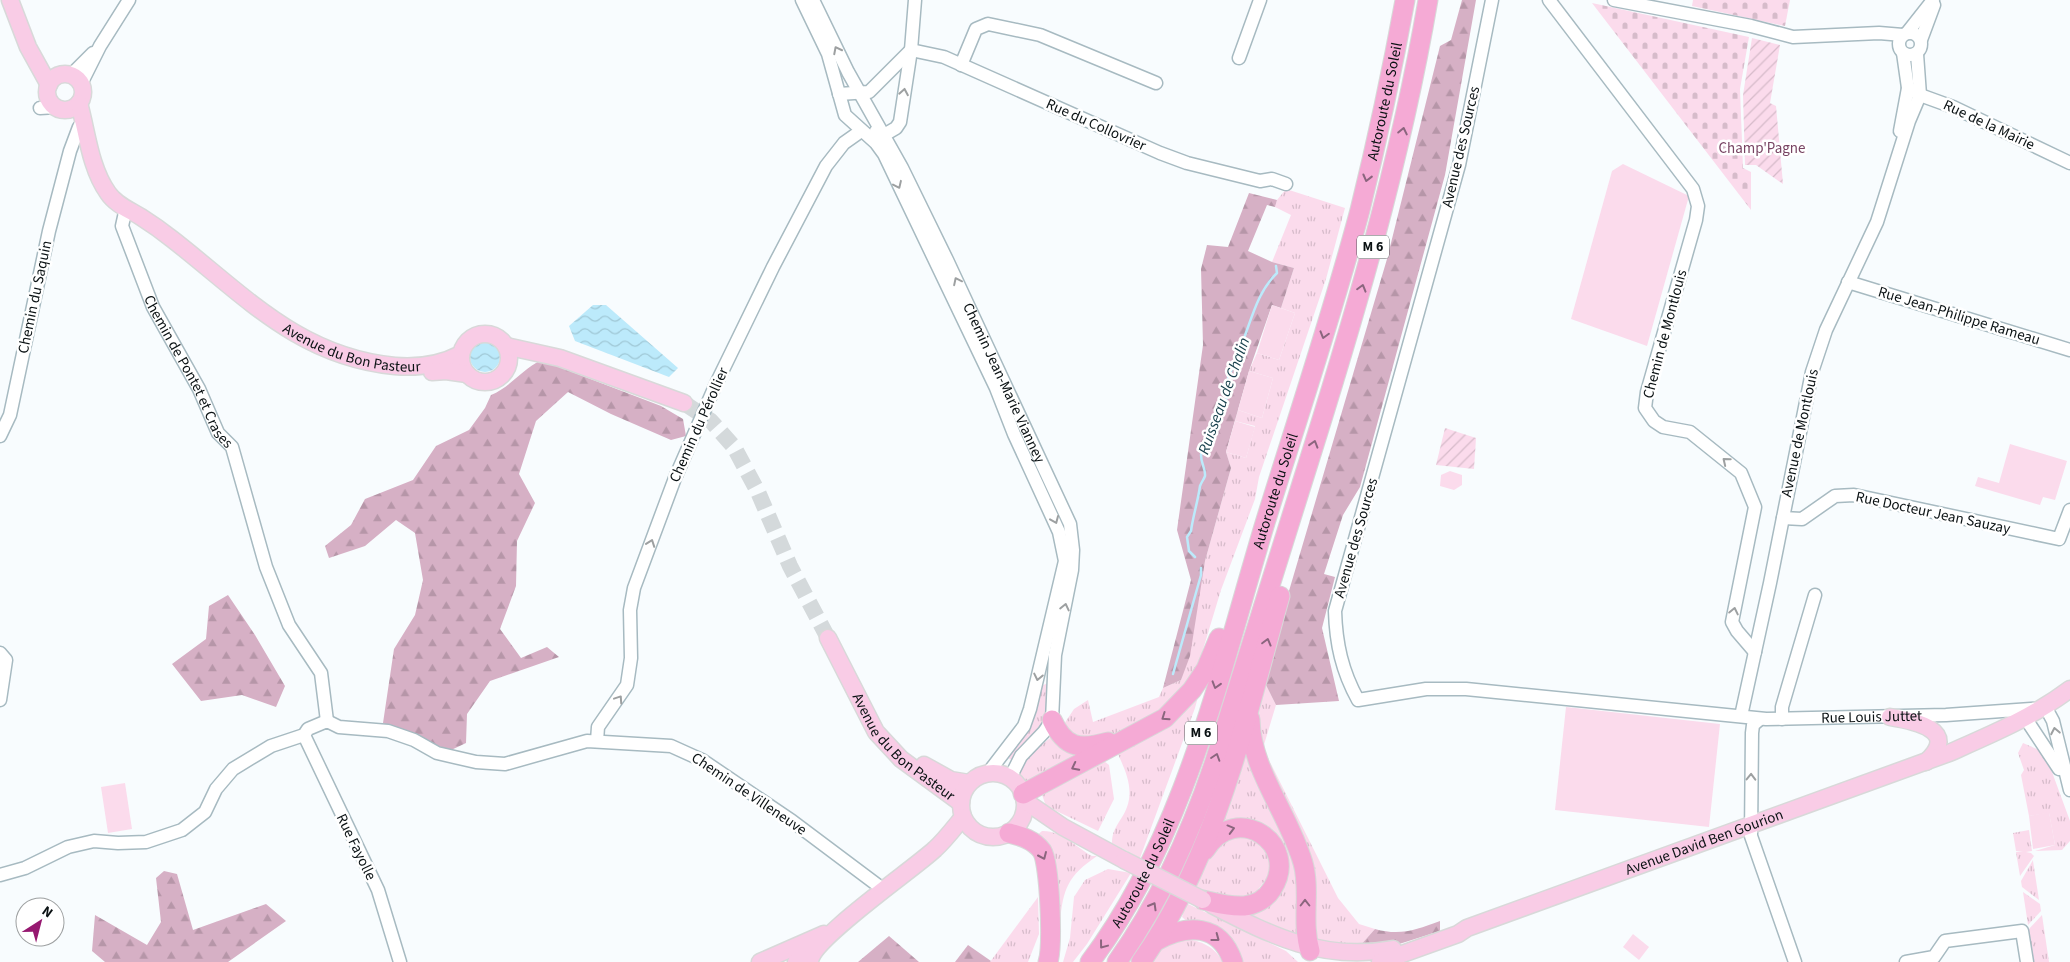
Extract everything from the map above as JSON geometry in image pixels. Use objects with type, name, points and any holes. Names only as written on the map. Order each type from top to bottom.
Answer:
[{"type":"highway","name":"Autoroute du Soleil","points":[[1090,962],[1111,934],[1158,849],[1194,755],[1317,358],[1359,210],[1383,114],[1405,0]]},
{"type":"highway","name":"Autoroute du Soleil","points":[[1117,962],[1158,899],[1200,804],[1352,325],[1410,99],[1428,0]]},
{"type":"highway","points":[[1024,797],[1165,718],[1174,710],[1206,669],[1224,624],[1258,525],[1276,487]]},
{"type":"highway","points":[[1141,962],[1156,941],[1179,901],[1197,861],[1228,777],[1301,517],[1300,490]]},
{"type":"highway","points":[[1249,706],[1254,752],[1304,864],[1304,934],[1310,951]]},
{"type":"highway","points":[[1052,720],[1061,737],[1086,748],[1133,735]]},
{"type":"highway","points":[[1197,861],[1214,836],[1228,829],[1241,827],[1257,831],[1268,838],[1276,850],[1279,864],[1275,884],[1269,894],[1259,902],[1236,906],[1202,900]]},
{"type":"highway","points":[[1009,833],[1035,843],[1045,856],[1052,925],[1048,962]]},
{"type":"highway","points":[[1156,941],[1180,930],[1202,931],[1223,944],[1233,962]]},
{"type":"main road","points":[[10,0],[28,47],[85,137],[106,192],[114,201],[126,208]]},
{"type":"main road","points":[[28,47],[48,66],[71,78],[83,94],[60,100]]},
{"type":"main road","points":[[60,100],[52,80],[71,78]]},
{"type":"main road","name":"Avenue du Bon Pasteur","points":[[126,208],[153,224],[250,303],[308,342],[336,354],[369,362],[404,367],[426,366],[447,361],[461,354],[468,340],[481,334],[494,335],[506,346],[560,358],[684,404]]},
{"type":"main road","name":"Avenue du Bon Pasteur","points":[[250,303],[260,315],[286,336],[332,361],[380,372],[412,374],[446,371],[467,374],[477,380],[490,381],[502,375],[508,364],[538,353]]},
{"type":"main road","points":[[506,346],[508,364]]},
{"type":"main road","points":[[461,354],[463,368],[467,374]]},
{"type":"main road","name":"Avenue du Bon Pasteur","points":[[828,638],[876,732],[888,747],[965,817]]},
{"type":"main road","name":"Avenue du Bon Pasteur","points":[[853,686],[905,751],[934,773],[951,780],[969,783]]},
{"type":"main road","points":[[2046,708],[2070,689]]},
{"type":"main road","name":"Avenue David Ben Gourion","points":[[1402,962],[1751,831],[1926,762],[2026,719],[2046,708]]},
{"type":"main road","points":[[1890,717],[1924,724],[1932,729],[1937,737],[1938,746],[1934,755],[1926,762]]},
{"type":"main road","name":"Avenue David Ben Gourion","points":[[1380,962],[1458,934],[1467,928],[1970,755],[2004,737],[2026,719]]},
{"type":"main road","points":[[1024,797],[1022,818],[1009,833],[990,837],[965,817],[962,795],[969,783],[988,773],[997,773],[1010,778],[1024,797],[1063,827],[1287,943],[1310,951],[1353,956],[1378,954],[1467,928]]},
{"type":"main road","points":[[796,962],[812,956],[840,926],[936,849],[965,817]]},
{"type":"main road","points":[[1038,962],[1044,942],[1048,899]]},
{"type":"main road","points":[[760,962],[840,926]]},
{"type":"street","points":[[71,78],[100,46],[129,0]]},
{"type":"street","name":"Chemin Jean-Marie Vianney","points":[[802,0],[828,54],[845,115],[884,154],[996,388],[1025,458],[1056,522],[1065,555],[1065,562],[1030,709],[1024,726],[988,773]]},
{"type":"street","name":"Chemin Jean-Marie Vianney","points":[[813,0],[860,93],[884,135],[955,277],[1066,512],[1074,550],[1068,596],[1055,655],[1052,720]]},
{"type":"street","points":[[861,131],[877,131],[884,135],[896,128],[900,122],[911,50],[915,0]]},
{"type":"street","points":[[1239,58],[1260,0]]},
{"type":"street","name":"Avenue des Sources","points":[[1492,0],[1459,165],[1335,611],[1336,640],[1341,662],[1358,700],[1426,689],[1466,689],[1741,716]]},
{"type":"street","name":"Chemin de Montlouis","points":[[1549,0],[1692,189],[1698,206],[1696,220],[1647,392],[1645,408],[1650,418],[1663,427],[1690,432],[1741,473],[1755,507],[1732,622],[1737,631],[1755,652]]},
{"type":"street","points":[[1614,0],[1751,26],[1792,37],[1914,33],[1921,40]]},
{"type":"street","points":[[1864,35],[1884,40],[1910,56],[1917,54],[1921,48],[1921,40],[1934,0]]},
{"type":"street","points":[[1902,52],[1898,44],[1934,0]]},
{"type":"street","points":[[961,65],[976,29],[988,24],[1040,35],[1156,83]]},
{"type":"street","points":[[839,94],[869,92],[911,50]]},
{"type":"street","name":"Rue du Collovrier","points":[[911,50],[944,57],[1187,163],[1260,181],[1272,180],[1286,184]]},
{"type":"street","name":"Avenue de Montlouis","points":[[1897,161],[1901,119],[1908,88],[1902,52]]},
{"type":"street","name":"Avenue de Montlouis","points":[[1741,716],[1812,372],[1826,330],[1877,222],[1920,95],[1917,54]]},
{"type":"street","name":"Rue de la Mairie","points":[[1908,88],[1920,95],[1953,107],[2070,163]]},
{"type":"street","name":"Chemin du Pérollier","points":[[597,741],[598,727],[620,697],[631,671],[629,623],[634,588],[675,478],[716,384],[773,267],[826,166],[844,143],[861,131]]},
{"type":"street","points":[[68,158],[85,137]]},
{"type":"street","name":"Chemin du Saquin","points":[[0,436],[10,415],[47,240],[68,158],[85,137]]},
{"type":"street","name":"Chemin de Pontet et Crases","points":[[126,208],[122,226],[153,307],[199,389],[218,433],[232,447],[269,576],[289,625],[321,673],[327,721]]},
{"type":"street","name":"Rue Jean-Philippe Rameau","points":[[1848,282],[2070,350]]},
{"type":"street","points":[[1025,458],[1030,458],[1038,467],[1045,469]]},
{"type":"street","name":"Rue Docteur Jean Sauzay","points":[[1783,518],[1802,519],[1835,496],[1854,495],[2059,539],[2070,510]]},
{"type":"street","points":[[1782,720],[1782,707],[1815,595]]},
{"type":"street","points":[[0,653],[6,660],[0,700]]},
{"type":"street","points":[[2046,708],[2053,721],[2070,790]]},
{"type":"street","name":"Rue Louis Juttet","points":[[1741,716],[1782,720],[2003,712],[2046,708]]},
{"type":"street","name":"Rue Louis Juttet","points":[[2003,712],[2026,719]]},
{"type":"street","points":[[1760,718],[1753,724],[1752,732],[1751,831],[1795,962]]},
{"type":"street","points":[[2026,719],[2051,754],[2070,790]]},
{"type":"street","points":[[1010,778],[1021,756],[1044,732],[1052,720]]},
{"type":"street","points":[[0,875],[25,868],[68,847],[94,841],[118,843],[146,842],[182,830],[205,812],[216,789],[233,768],[271,746],[304,735],[308,729],[327,721]]},
{"type":"street","name":"Chemin de Villeneuve","points":[[327,721],[339,727],[388,731],[414,740],[437,753],[476,762],[505,764],[587,741],[657,744],[687,752],[792,820],[884,890]]},
{"type":"street","name":"Rue Fayolle","points":[[304,735],[378,890],[400,962]]},
{"type":"street","points":[[1906,962],[1934,957],[1945,941],[2022,931],[2027,962]]},
{"type":"green space","points":[[1462,0],[1476,0],[1445,175],[1360,487],[1343,515],[1324,574],[1335,577],[1322,628],[1339,701],[1276,705],[1263,679],[1387,259],[1440,46],[1451,40]]},
{"type":"green space","points":[[1693,0],[1790,0],[1785,26],[1692,6]]},
{"type":"green space","points":[[1592,3],[1749,37],[1740,89],[1743,168],[1751,172],[1751,210]]},
{"type":"green space","name":"Champ'Pagne","points":[[1752,38],[1780,45],[1770,103],[1776,106],[1783,184],[1756,165],[1745,165],[1743,95]]},
{"type":"green space","points":[[1623,164],[1689,196],[1647,346],[1571,319],[1612,171]]},
{"type":"green space","points":[[1286,189],[1345,208],[1326,279],[1259,477],[1255,499],[1221,590],[1198,666],[1183,689],[1164,711],[1139,726],[1096,742],[1069,737],[1064,724],[1074,709],[1088,700],[1093,722],[1159,697],[1163,688],[1181,680],[1205,561],[1231,468],[1226,452],[1246,458],[1255,426],[1235,421],[1238,410],[1262,418],[1273,378],[1249,371],[1257,353],[1279,360],[1295,313],[1281,308],[1294,268],[1272,262],[1291,215],[1275,207],[1277,200]]},
{"type":"green space","points":[[1249,193],[1277,200],[1275,207],[1267,205],[1248,251],[1272,262],[1294,268],[1281,308],[1272,305],[1249,371],[1226,452],[1231,468],[1205,561],[1190,656],[1181,680],[1163,688],[1191,580],[1177,530],[1203,345],[1201,269],[1207,245],[1228,247]]},
{"type":"green space","points":[[1272,305],[1295,313],[1279,360],[1257,353]]},
{"type":"green space","points":[[541,360],[661,406],[683,419],[686,436],[671,440],[611,414],[568,392],[536,421],[519,474],[535,503],[517,541],[516,586],[500,629],[521,658],[547,647],[559,657],[490,681],[467,714],[466,743],[447,752],[383,723],[394,649],[415,615],[423,580],[415,533],[396,520],[365,546],[329,558],[325,546],[351,525],[365,499],[413,480],[436,446],[469,430],[485,408],[491,395],[504,388]]},
{"type":"green space","points":[[1249,371],[1273,378],[1262,418],[1238,410]]},
{"type":"green space","points":[[1235,421],[1255,427],[1246,458],[1226,452]]},
{"type":"green space","points":[[1445,428],[1476,438],[1474,469],[1436,465]]},
{"type":"green space","points":[[2010,444],[2067,461],[2055,500],[2043,497],[2040,505],[1975,486],[1978,477],[1999,483]]},
{"type":"green space","points":[[1450,471],[1462,475],[1462,485],[1454,490],[1440,486],[1441,475]]},
{"type":"green space","points":[[228,595],[255,635],[285,686],[276,707],[242,695],[201,701],[172,664],[206,639],[209,606]]},
{"type":"green space","points":[[1263,679],[1276,705],[1263,748],[1338,898],[1359,924],[1375,929],[1359,947],[1335,946],[1315,938],[1309,898],[1265,770],[1256,717]]},
{"type":"green space","points":[[1048,683],[1046,711],[1041,725],[1012,760],[1006,757],[1039,687]]},
{"type":"green space","points":[[1201,686],[1195,708],[1140,858],[1112,843],[1115,828],[1127,807],[1130,793],[1128,779],[1118,754]]},
{"type":"green space","points":[[1566,707],[1720,724],[1709,827],[1555,810]]},
{"type":"green space","points":[[1053,736],[1088,753],[1026,785],[1016,776],[1022,763],[1031,753]]},
{"type":"green space","points":[[2023,743],[2039,750],[2052,772],[2070,821],[2070,841],[2062,850],[2035,851],[2055,845],[2049,813],[2029,816],[2021,775],[2024,770],[2018,753]]},
{"type":"green space","points":[[1245,749],[1299,866],[1301,933],[1293,934],[1246,912],[1273,898],[1283,850],[1215,828]]},
{"type":"green space","points":[[1104,761],[1109,765],[1114,799],[1098,831],[1046,806],[1041,792]]},
{"type":"green space","points":[[125,783],[132,829],[108,833],[101,787]]},
{"type":"green space","points":[[2049,812],[2055,845],[2033,849],[2029,816]]},
{"type":"green space","points":[[2029,830],[2032,851],[2026,852],[2034,856],[2020,876],[2016,852],[2023,852],[2016,851],[2013,833]]},
{"type":"green space","points":[[1042,831],[1056,833],[1092,856],[1097,856],[1079,870],[1069,884],[1065,892],[1060,923],[1036,836]]},
{"type":"green space","points":[[1231,837],[1251,838],[1267,851],[1271,873],[1249,901],[1214,896],[1194,885],[1213,851]]},
{"type":"green space","points":[[2033,860],[2039,900],[2022,887],[2021,881]]},
{"type":"green space","points":[[1108,869],[1131,873],[1087,944],[1073,962],[1063,962],[1070,938],[1074,897],[1085,880]]},
{"type":"green space","points":[[164,871],[177,874],[193,930],[266,904],[286,921],[228,962],[105,962],[92,951],[95,915],[147,945],[161,922],[156,878]]},
{"type":"green space","points":[[2023,892],[2040,904],[2041,911],[2028,925]]},
{"type":"green space","points":[[1038,897],[1039,934],[1028,962],[990,962]]},
{"type":"green space","points":[[1186,903],[1286,951],[1298,962],[1236,962],[1182,917]]},
{"type":"green space","points":[[2042,915],[2049,962],[2034,962],[2028,930]]},
{"type":"green space","points":[[1440,921],[1440,931],[1374,952],[1359,947],[1375,929],[1400,932]]},
{"type":"green space","points":[[1633,934],[1649,947],[1639,960],[1623,947]]},
{"type":"green space","points":[[889,936],[919,962],[858,962]]},
{"type":"green space","points":[[1184,938],[1211,948],[1223,962],[1152,962],[1162,948]]},
{"type":"green space","points":[[968,945],[991,961],[955,962]]},
{"type":"water","points":[[593,305],[606,305],[678,368],[669,377],[575,341],[569,326]]},
{"type":"water","points":[[485,342],[496,346],[500,357],[496,368],[485,372],[474,368],[470,357],[474,346]]},
{"type":"waterway","name":"Ruisseau de Chalin","points":[[1195,557],[1189,551],[1187,537],[1191,531],[1200,486],[1205,476],[1201,457],[1202,450],[1224,405],[1227,396],[1228,376],[1257,303],[1262,292],[1277,273],[1276,266]]},
{"type":"waterway","name":"Ruisseau de Chalin","points":[[1173,674],[1201,575],[1201,568]]},
{"type":"tunnel","points":[[684,403],[711,421],[734,447],[758,492],[790,566],[828,638]]}]
